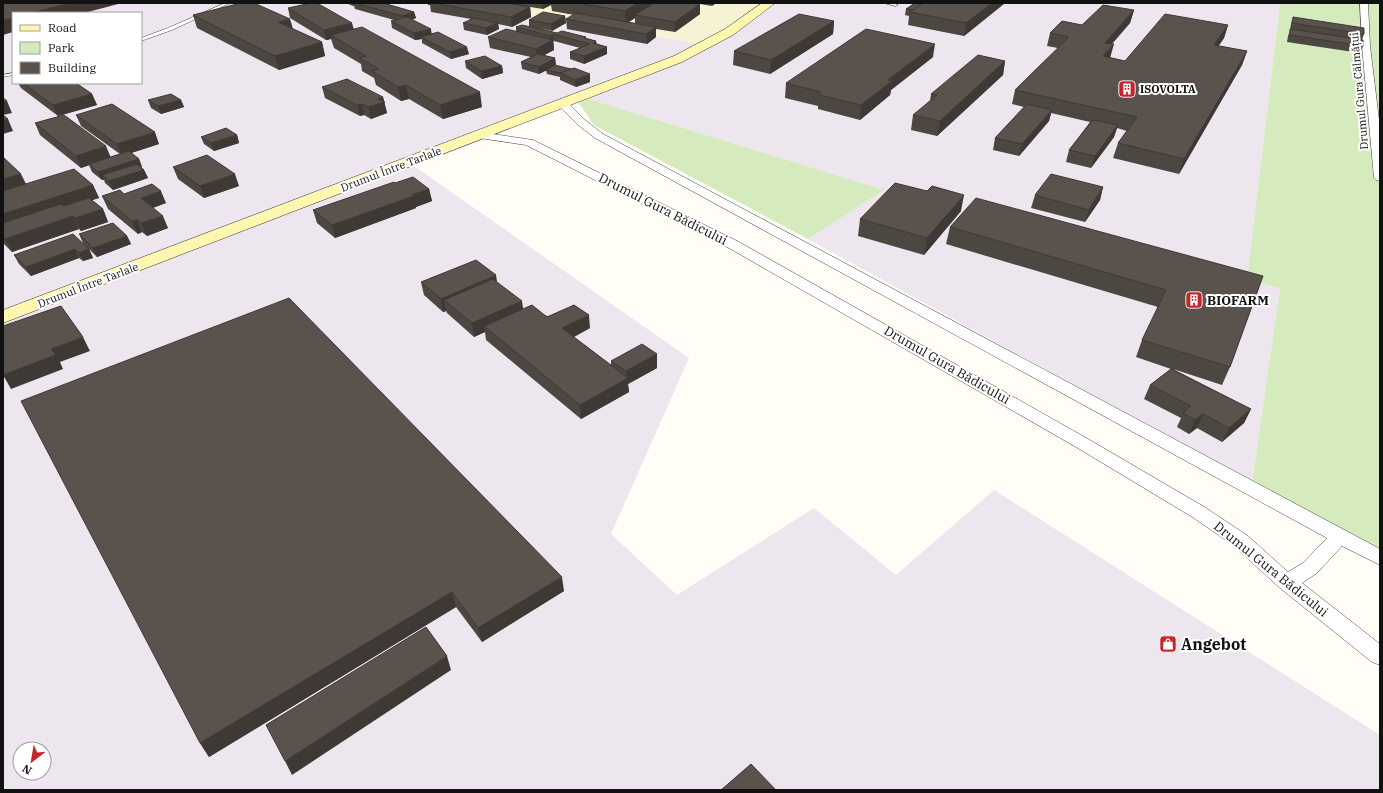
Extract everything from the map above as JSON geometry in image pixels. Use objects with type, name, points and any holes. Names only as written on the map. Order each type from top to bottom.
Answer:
[{"type":"main road","name":"Drumul Între Tarlale","points":[[3,317],[694,52],[729,32],[769,3]]},
{"type":"street","name":"Drumul Gura Călmățui","points":[[1364,3],[1366,46],[1380,178]]},
{"type":"street","points":[[562,103],[581,122],[599,136],[1380,558]]},
{"type":"street","name":"Drumul Gura Bădicului","points":[[479,135],[529,142],[619,186],[734,245],[1062,431],[1200,513],[1241,541],[1287,582],[1380,656]]},
{"type":"street","points":[[1287,582],[1310,568],[1340,537]]},
{"type":"lane","points":[[142,40],[176,27],[228,3]]},
{"type":"lane","points":[[886,3],[896,5]]},
{"type":"shaded area","points":[[3,3],[463,3],[701,44],[762,3],[1280,3],[1247,280],[1280,288],[1252,483],[808,239],[883,190],[589,99],[414,166],[689,358],[611,534],[677,595],[814,508],[896,575],[994,490],[1380,735],[1380,790],[3,790]]},
{"type":"shaded area","points":[[463,3],[762,3],[701,44]]},
{"type":"green space","points":[[1280,3],[1380,3],[1380,551],[1252,483],[1280,288],[1247,280]]},
{"type":"green space","points":[[589,99],[884,190],[808,239],[594,125],[579,103]]},
{"type":"building","points":[[3,3],[70,3],[35,12],[12,12],[12,18],[3,20]]},
{"type":"building","points":[[241,3],[254,3],[290,19],[278,22],[322,42],[275,56],[193,15]]},
{"type":"building","points":[[317,3],[352,23],[324,30],[288,8]]},
{"type":"building","points":[[355,3],[383,3],[414,12],[402,16]]},
{"type":"building","points":[[433,3],[506,3],[530,7],[511,17]]},
{"type":"building","points":[[577,3],[638,3],[625,11]]},
{"type":"building","points":[[654,3],[700,4],[675,22],[635,15]]},
{"type":"building","points":[[915,3],[923,3],[913,10],[906,9]]},
{"type":"building","points":[[923,3],[992,3],[966,23],[910,12]]},
{"type":"building","name":"ISOVOLTA","points":[[1103,5],[1134,10],[1105,43],[1114,44],[1103,56],[1125,61],[1165,14],[1228,25],[1214,45],[1247,51],[1184,159],[1118,143],[1137,117],[1015,90],[1069,37],[1050,33],[1062,21],[1082,25]]},
{"type":"building","points":[[543,12],[565,16],[551,24],[529,20]]},
{"type":"building","points":[[576,13],[656,27],[646,34],[566,19]]},
{"type":"building","points":[[799,14],[834,21],[771,60],[734,51]]},
{"type":"building","points":[[407,17],[431,29],[414,33],[391,21]]},
{"type":"building","points":[[1293,17],[1364,28],[1364,34],[1292,23]]},
{"type":"building","points":[[474,18],[498,23],[486,28],[463,23]]},
{"type":"building","points":[[522,25],[557,33],[562,31],[586,37],[584,38],[596,41],[593,43],[607,47],[584,56],[570,52],[590,44],[553,34],[551,36],[516,27]]},
{"type":"building","points":[[362,27],[480,92],[440,105],[406,85],[398,87],[372,71],[379,69],[359,58],[366,56],[331,35]]},
{"type":"building","points":[[506,29],[553,40],[536,49],[488,37]]},
{"type":"building","points":[[866,29],[935,44],[888,80],[892,81],[861,105],[819,95],[821,92],[786,83]]},
{"type":"building","points":[[1290,29],[1363,40],[1363,46],[1290,35]]},
{"type":"building","points":[[438,32],[467,47],[450,52],[421,37]]},
{"type":"building","points":[[538,54],[555,58],[539,67],[521,62]]},
{"type":"building","points":[[978,55],[1005,61],[940,121],[913,115],[937,95],[931,94]]},
{"type":"building","points":[[485,56],[502,66],[481,71],[465,61]]},
{"type":"building","points":[[555,65],[571,69],[560,73],[546,70]]},
{"type":"building","points":[[574,68],[590,74],[575,80],[560,73]]},
{"type":"building","points":[[347,79],[383,97],[378,99],[385,102],[368,107],[362,104],[357,105],[322,87]]},
{"type":"building","points":[[24,84],[77,84],[92,94],[53,105]]},
{"type":"building","points":[[171,94],[181,100],[158,106],[148,100]]},
{"type":"building","points":[[112,104],[155,132],[117,144],[76,115]]},
{"type":"building","points":[[1027,104],[1052,110],[1022,144],[995,138]]},
{"type":"building","points":[[3,115],[8,119],[3,121]]},
{"type":"building","points":[[64,115],[106,146],[76,156],[35,123]]},
{"type":"building","points":[[1093,120],[1118,125],[1095,156],[1069,150]]},
{"type":"building","points":[[226,128],[237,135],[211,143],[201,137]]},
{"type":"building","points":[[129,151],[139,159],[98,172],[89,164]]},
{"type":"building","points":[[207,155],[235,174],[200,186],[173,167]]},
{"type":"building","points":[[3,157],[21,174],[3,179]]},
{"type":"building","points":[[137,164],[144,170],[109,181],[102,175]]},
{"type":"building","points":[[74,169],[93,185],[3,214],[3,191]]},
{"type":"building","points":[[1051,174],[1103,187],[1089,210],[1035,195]]},
{"type":"building","points":[[413,177],[429,189],[412,195],[414,196],[332,225],[313,210],[394,182],[395,183]]},
{"type":"building","points":[[895,183],[927,191],[932,186],[964,195],[927,238],[860,219]]},
{"type":"building","points":[[152,184],[161,191],[141,198],[163,216],[141,223],[137,220],[132,221],[102,196],[120,190],[124,194]]},
{"type":"building","points":[[89,198],[103,209],[75,218],[73,216],[5,239],[3,237],[3,223],[61,204],[64,206]]},
{"type":"building","name":"BIOFARM","points":[[976,198],[1263,276],[1230,367],[1142,340],[1166,290],[950,227]]},
{"type":"building","points":[[113,223],[127,236],[93,248],[79,234]]},
{"type":"building","points":[[73,234],[89,249],[79,253],[75,249],[26,267],[14,255]]},
{"type":"building","points":[[476,260],[496,275],[441,299],[421,282]]},
{"type":"building","points":[[493,279],[522,301],[472,323],[444,300]]},
{"type":"building","points":[[289,298],[562,577],[478,628],[452,592],[200,743],[21,401]]},
{"type":"building","points":[[532,305],[547,317],[574,305],[589,315],[562,328],[628,378],[580,405],[484,326]]},
{"type":"building","points":[[61,306],[83,337],[51,349],[56,355],[3,375],[3,326]]},
{"type":"building","points":[[642,344],[657,354],[626,371],[611,361]]},
{"type":"building","points":[[1171,369],[1251,409],[1229,428],[1203,414],[1195,420],[1183,413],[1191,406],[1150,385]]},
{"type":"building","points":[[426,627],[447,656],[285,761],[266,725]]},
{"type":"building","points":[[751,764],[776,790],[721,790]]},
{"type":"place","name":"ISOVOLTA","points":[[1127,89]]},
{"type":"place","name":"BIOFARM","points":[[1194,300]]},
{"type":"place","name":"Angebot","points":[[1168,644]]}]
